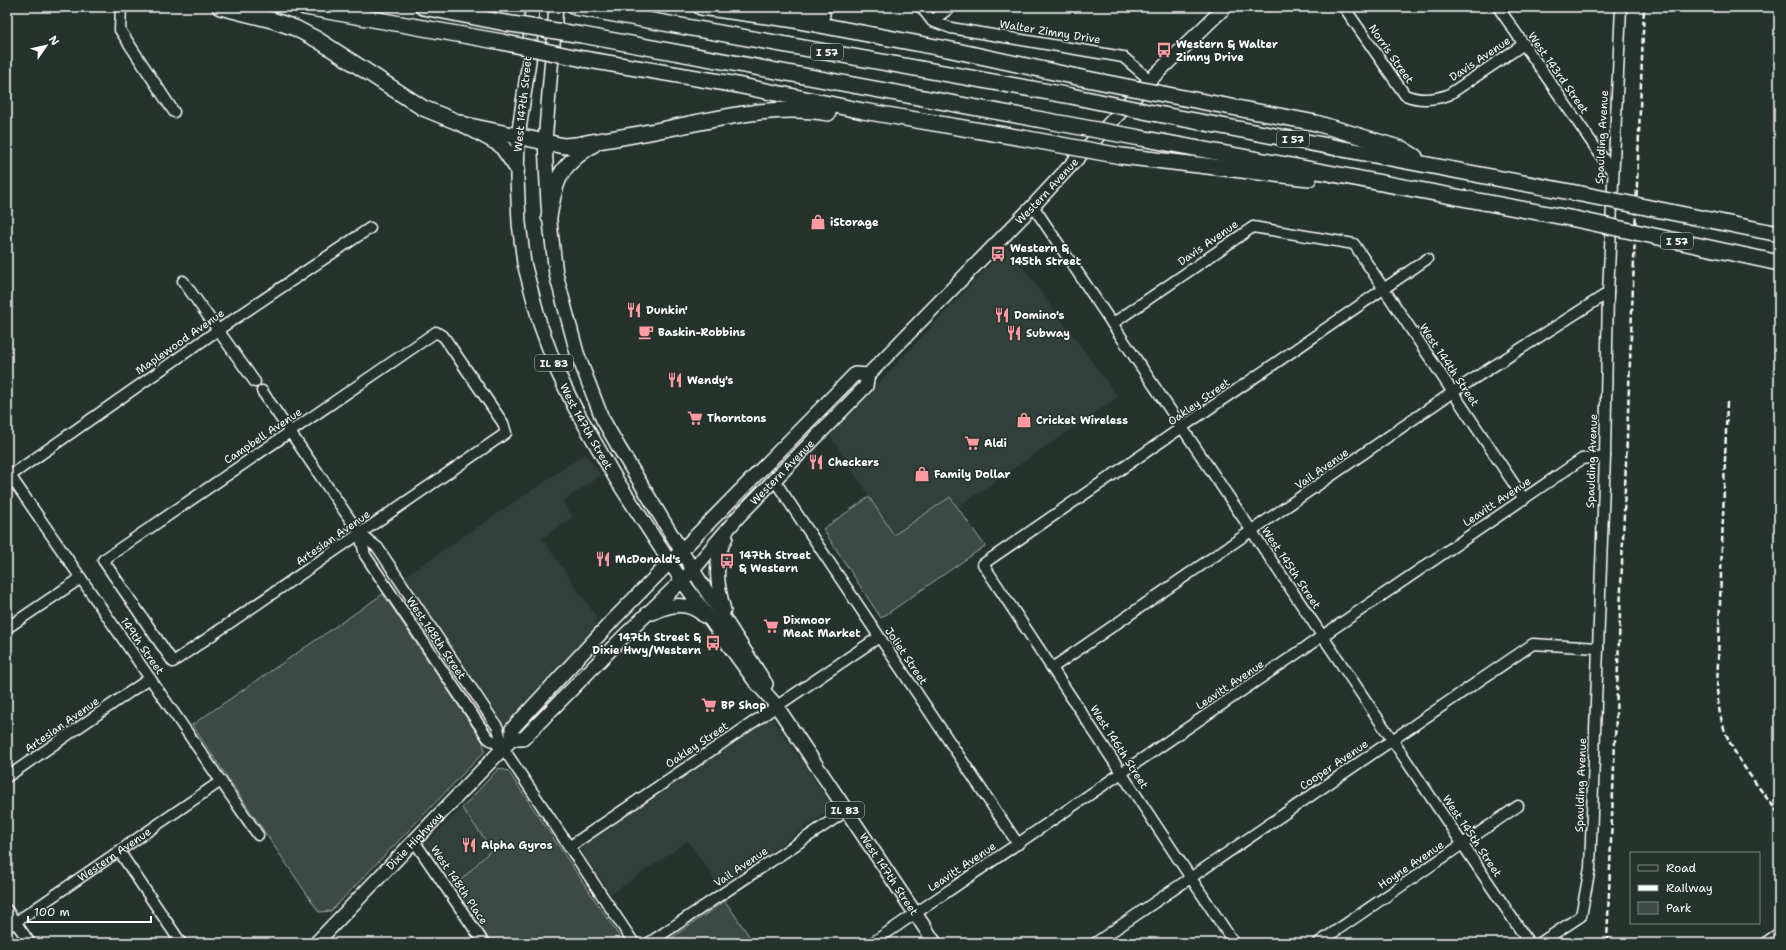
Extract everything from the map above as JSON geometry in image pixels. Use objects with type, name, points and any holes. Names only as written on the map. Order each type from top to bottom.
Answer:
[{"type":"highway","points":[[220,7],[272,20],[295,28],[318,40],[423,108],[465,125],[501,145],[517,168]]},
{"type":"highway","points":[[305,7],[502,42],[583,59],[732,84],[863,111],[1121,156],[1301,178],[1352,177]]},
{"type":"highway","name":"I 57","points":[[424,7],[1575,219],[1779,263]]},
{"type":"highway","points":[[701,7],[788,19],[952,50],[1077,77],[1316,123],[1402,149],[1428,164]]},
{"type":"highway","points":[[787,7],[935,41],[952,50]]},
{"type":"highway","name":"I 57","points":[[579,8],[1071,96],[1158,114],[1428,164],[1779,234]]},
{"type":"highway","points":[[465,125],[564,146],[760,111],[803,110],[836,114],[863,111]]},
{"type":"highway","points":[[549,217],[556,182],[560,173],[571,160],[598,141]]},
{"type":"main road","name":"West 147th Street","points":[[532,7],[529,61],[518,136],[517,168],[519,222],[524,263],[540,324],[558,373],[578,414],[616,480],[682,581],[726,631],[770,690],[776,706],[935,943]]},
{"type":"main road","name":"West 147th Street","points":[[556,7],[546,142],[549,217],[556,274],[571,332],[588,384],[602,418],[682,550],[726,631]]},
{"type":"main road","name":"Western Avenue","points":[[693,570],[738,517],[775,481],[866,386],[868,375],[1033,206],[1150,80],[1225,7]]},
{"type":"main road","name":"Western Avenue","points":[[682,550],[855,374],[868,375]]},
{"type":"main road","points":[[726,631],[718,589],[717,570],[720,552],[738,517]]},
{"type":"main road","name":"Dixie Highway","points":[[316,943],[512,739],[512,729],[612,620],[682,550]]},
{"type":"main road","name":"Dixie Highway","points":[[512,739],[523,739],[642,618],[693,570]]},
{"type":"main road","points":[[642,618],[672,605],[683,605],[698,610],[726,631]]},
{"type":"street","points":[[120,7],[120,30],[174,112]]},
{"type":"street","points":[[922,7],[932,21],[951,7]]},
{"type":"street","name":"Norris Street","points":[[1344,7],[1405,95]]},
{"type":"street","name":"West 143rd Street","points":[[1498,7],[1612,173]]},
{"type":"street","name":"Spaulding Avenue","points":[[1540,943],[1581,916],[1590,868],[1612,173],[1621,7]]},
{"type":"street","name":"Walter Zimny Drive","points":[[932,21],[951,28],[1123,57],[1150,80]]},
{"type":"street","name":"Davis Avenue","points":[[1405,95],[1416,100],[1438,99],[1448,95],[1524,44]]},
{"type":"street","name":"West 145th Street","points":[[1033,206],[1529,943]]},
{"type":"street","name":"Davis Avenue","points":[[1112,324],[1253,227],[1354,244]]},
{"type":"street","name":"Maplewood Avenue","points":[[8,475],[218,330],[370,228]]},
{"type":"street","name":"West 144th Street","points":[[1354,244],[1524,499]]},
{"type":"street","name":"Oakley Street","points":[[983,564],[1427,259]]},
{"type":"street","points":[[183,281],[255,382]]},
{"type":"street","name":"Vail Avenue","points":[[1052,668],[1453,392],[1608,293]]},
{"type":"street","name":"Campbell Avenue","points":[[173,662],[103,560],[436,332],[444,337],[503,423],[506,433]]},
{"type":"street","name":"West 148th Street","points":[[262,391],[360,534],[378,548],[422,613],[498,728],[503,748],[634,943]]},
{"type":"street","name":"Artesian Avenue","points":[[173,662],[506,433]]},
{"type":"street","name":"Leavitt Avenue","points":[[872,943],[1582,459],[1604,456]]},
{"type":"street","name":"149th Street","points":[[8,475],[258,835]]},
{"type":"street","name":"Joliet Street","points":[[775,481],[1018,844]]},
{"type":"street","name":"West 148th Street","points":[[360,534],[365,555],[488,738],[503,748]]},
{"type":"street","name":"West 146th Street","points":[[983,564],[1234,943]]},
{"type":"street","points":[[7,628],[80,578]]},
{"type":"street","points":[[410,621],[422,613]]},
{"type":"street","name":"Oakley Street","points":[[569,847],[879,637]]},
{"type":"street","name":"Cooper Avenue","points":[[1095,943],[1533,644],[1598,648]]},
{"type":"street","name":"Artesian Avenue","points":[[7,777],[150,678]]},
{"type":"street","name":"Western Avenue","points":[[11,925],[221,781]]},
{"type":"street","name":"Hoyne Avenue","points":[[1318,943],[1518,806]]},
{"type":"street","name":"Vail Avenue","points":[[649,943],[846,811]]},
{"type":"street","name":"West 148th Place","points":[[414,841],[484,943]]},
{"type":"street","points":[[119,851],[181,943]]},
{"type":"street","points":[[7,910],[11,925],[30,943]]},
{"type":"street","points":[[1765,943],[1779,933]]},
{"type":"shaded area","points":[[1007,246],[1118,397],[958,507],[950,498],[894,535],[830,435]]},
{"type":"shaded area","points":[[585,454],[601,475],[562,502],[573,517],[542,538],[597,618],[595,628],[508,721],[504,723],[500,721],[404,577]]},
{"type":"shaded area","points":[[771,717],[833,808],[720,887],[688,841],[611,894],[579,848]]},
{"type":"shaded area","points":[[462,808],[492,849],[453,888],[425,844]]},
{"type":"green space","points":[[869,497],[894,535],[950,497],[985,546],[881,618],[823,529]]},
{"type":"green space","points":[[383,594],[483,742],[485,751],[331,911],[319,912],[192,725]]},
{"type":"green space","points":[[499,768],[508,771],[624,943],[491,943],[453,888],[492,849],[462,808]]},
{"type":"green space","points":[[725,901],[754,943],[664,943]]},
{"type":"railway","points":[[1607,943],[1644,7]]},
{"type":"railway","points":[[1727,402],[1717,689],[1718,702],[1723,725],[1739,760],[1779,814]]},
{"type":"railway","points":[[1776,458],[1779,471]]},
{"type":"place","name":"Western & Walter Zimny Drive","points":[[1164,50]]},
{"type":"place","name":"iStorage","points":[[818,222]]},
{"type":"place","name":"Western & 145th Street","points":[[998,254]]},
{"type":"place","name":"Dunkin'","points":[[634,310]]},
{"type":"place","name":"Domino's","points":[[1002,315]]},
{"type":"place","name":"Baskin-Robbins","points":[[646,332]]},
{"type":"place","name":"Subway","points":[[1014,333]]},
{"type":"place","name":"Wendy's","points":[[675,380]]},
{"type":"place","name":"Thorntons","points":[[695,418]]},
{"type":"place","name":"Cricket Wireless","points":[[1024,420]]},
{"type":"place","name":"Aldi","points":[[972,443]]},
{"type":"place","name":"Checkers","points":[[816,462]]},
{"type":"place","name":"Family Dollar","points":[[922,474]]},
{"type":"place","name":"McDonald's","points":[[603,559]]},
{"type":"place","name":"147th Street & Western","points":[[727,561]]},
{"type":"place","name":"Dixmoor Meat Market","points":[[771,626]]},
{"type":"place","name":"147th Street & Dixie Hwy/Western","points":[[713,643]]},
{"type":"place","name":"BP Shop","points":[[709,705]]},
{"type":"place","name":"Alpha Gyros","points":[[469,845]]}]
